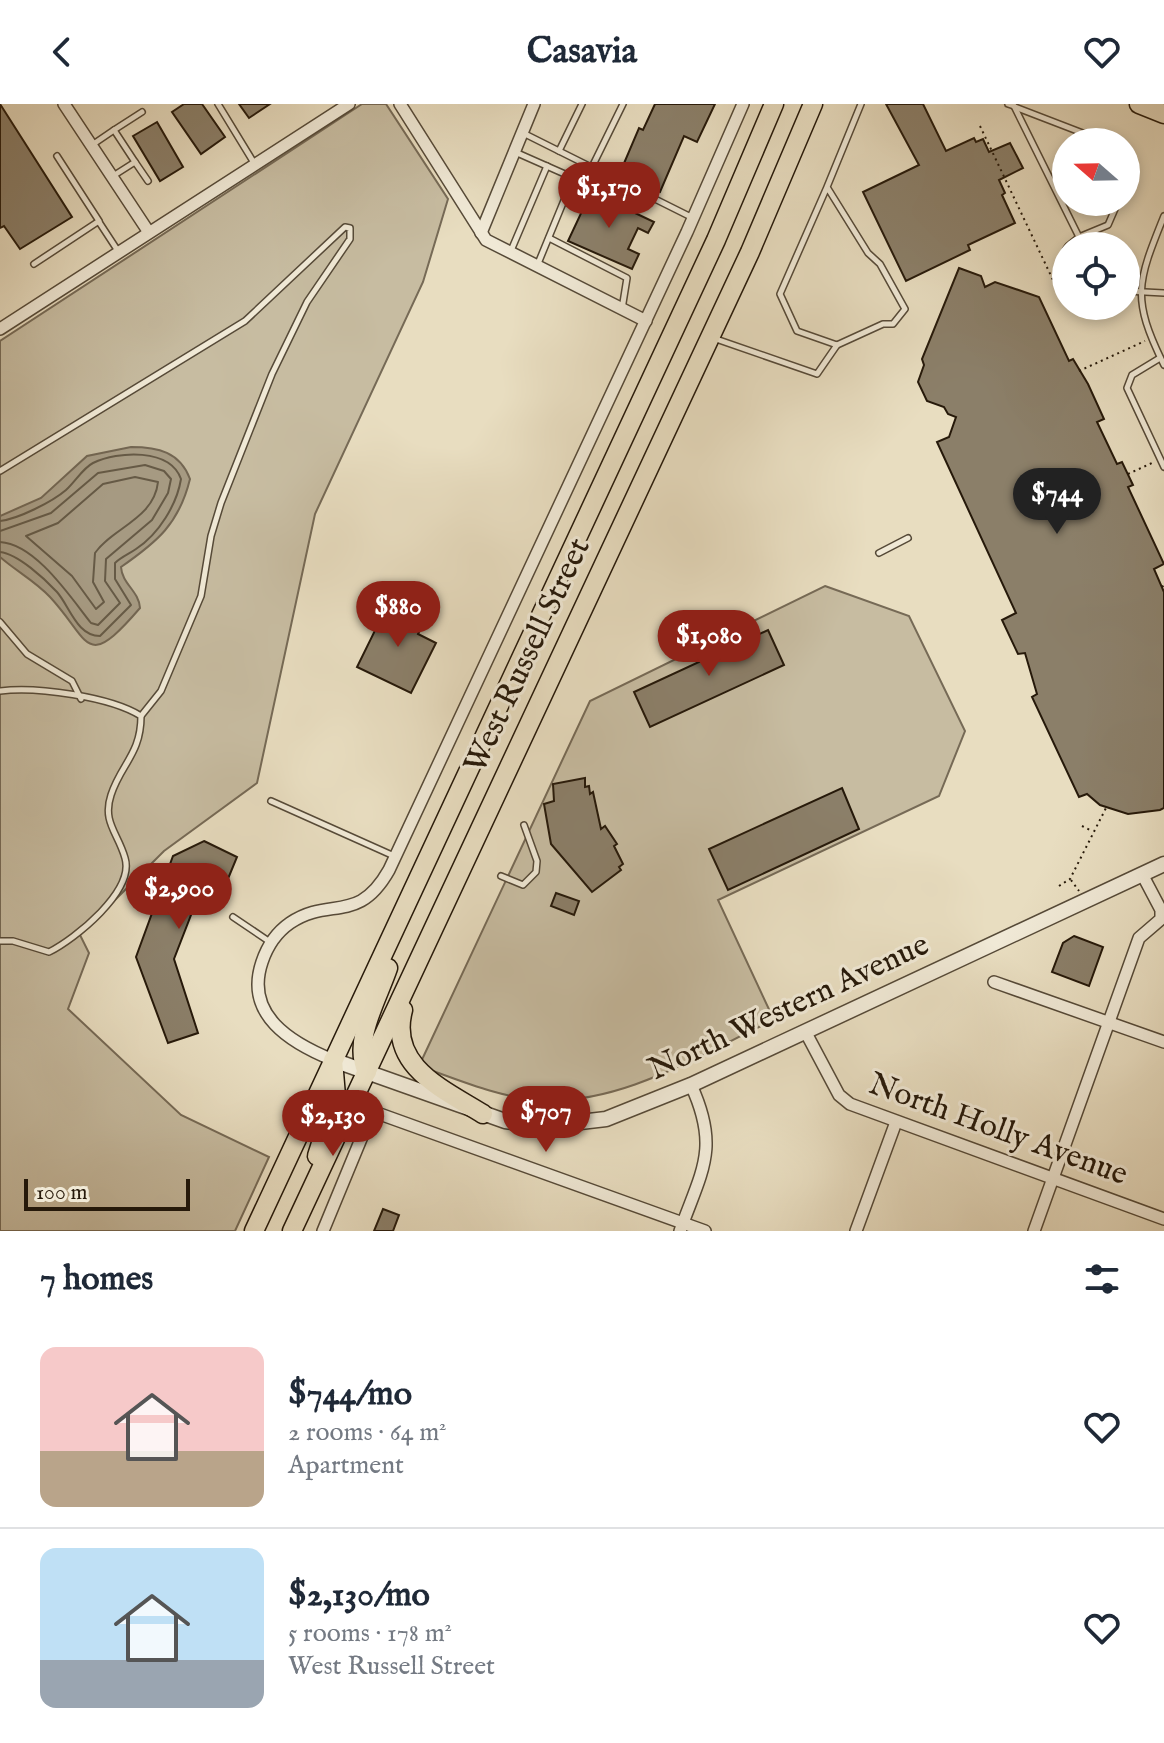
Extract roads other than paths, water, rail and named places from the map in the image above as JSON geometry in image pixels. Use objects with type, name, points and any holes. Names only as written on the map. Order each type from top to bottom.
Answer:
[{"type":"main road","name":"West Russell Street","points":[[254,1231],[716,240],[774,104]]},
{"type":"main road","name":"West Russell Street","points":[[295,1225],[710,337],[813,104]]},
{"type":"main road","points":[[1139,104],[1164,114]]},
{"type":"main road","points":[[367,1072],[361,1059],[363,1040],[413,889]]},
{"type":"main road","points":[[425,947],[401,1017],[403,1052],[421,1074],[483,1114]]},
{"type":"main road","points":[[295,1225],[336,1096],[333,1060]]},
{"type":"street","points":[[64,104],[148,231]]},
{"type":"street","points":[[0,329],[349,104]]},
{"type":"street","points":[[400,104],[486,240],[646,321]]},
{"type":"street","points":[[481,233],[534,104]]},
{"type":"street","name":"West Russell Street","points":[[271,943],[280,931],[302,917],[346,908],[371,896],[396,857],[646,321],[743,104]]},
{"type":"street","name":"North Western Avenue","points":[[333,1060],[483,1114],[526,1124],[585,1123],[624,1114],[1164,864]]},
{"type":"street","points":[[1034,1231],[1139,938],[1163,920],[1142,874]]},
{"type":"street","points":[[271,943],[260,970],[258,986],[267,1017],[290,1040],[333,1060]]},
{"type":"street","points":[[994,982],[1164,1042]]},
{"type":"street","name":"North Holly Avenue","points":[[805,1031],[839,1095],[850,1104],[1164,1219]]},
{"type":"street","points":[[681,1227],[709,1142],[702,1109],[691,1085]]},
{"type":"street","points":[[323,1231],[368,1122],[377,1113],[681,1227],[705,1231]]},
{"type":"street","points":[[856,1231],[896,1122]]},
{"type":"lane","points":[[218,104],[255,163]]},
{"type":"lane","points":[[559,151],[582,104]]},
{"type":"lane","points":[[592,167],[623,104]]},
{"type":"lane","points":[[837,345],[797,331],[780,294],[861,104]]},
{"type":"lane","points":[[1011,105],[1070,128]]},
{"type":"lane","points":[[1011,105],[1076,232]]},
{"type":"lane","points":[[92,145],[142,112]]},
{"type":"lane","points":[[114,130],[148,181]]},
{"type":"lane","points":[[522,133],[693,218]]},
{"type":"lane","points":[[515,152],[572,181],[536,267]]},
{"type":"lane","points":[[57,156],[118,251]]},
{"type":"lane","points":[[112,176],[135,162]]},
{"type":"lane","points":[[510,254],[547,166]]},
{"type":"lane","points":[[710,337],[817,374],[837,345],[883,324],[893,324],[905,309],[880,264],[868,253],[827,187]]},
{"type":"lane","points":[[1091,232],[1108,225],[1112,216]]},
{"type":"lane","points":[[1140,288],[1164,216]]},
{"type":"lane","points":[[34,264],[99,221]]},
{"type":"lane","points":[[0,471],[245,321],[345,227],[350,228],[350,239],[307,302],[272,374],[221,503],[211,536],[201,596],[161,691],[141,716],[140,741],[111,794],[106,820],[126,860],[124,883],[68,942],[49,952],[13,941],[0,941]]},
{"type":"lane","points":[[549,238],[627,278],[622,309]]},
{"type":"lane","points":[[1140,291],[1164,293]]},
{"type":"lane","points":[[1140,298],[1143,317],[1164,365]]},
{"type":"lane","points":[[1160,358],[1132,375],[1127,388],[1164,467]]},
{"type":"lane","points":[[879,553],[908,538]]},
{"type":"lane","points":[[0,622],[27,654],[72,681],[81,699]]},
{"type":"lane","points":[[0,691],[20,689],[111,701],[141,716]]},
{"type":"lane","points":[[271,801],[396,857]]},
{"type":"lane","points":[[501,876],[523,885],[536,872],[537,861],[524,825]]},
{"type":"lane","points":[[233,917],[271,943]]},
{"type":"water","points":[[131,447],[167,453],[180,463],[190,479],[173,520],[156,540],[121,567],[140,608],[122,628],[98,645],[82,637],[44,591],[0,557],[0,516],[41,498],[87,456]]}]
